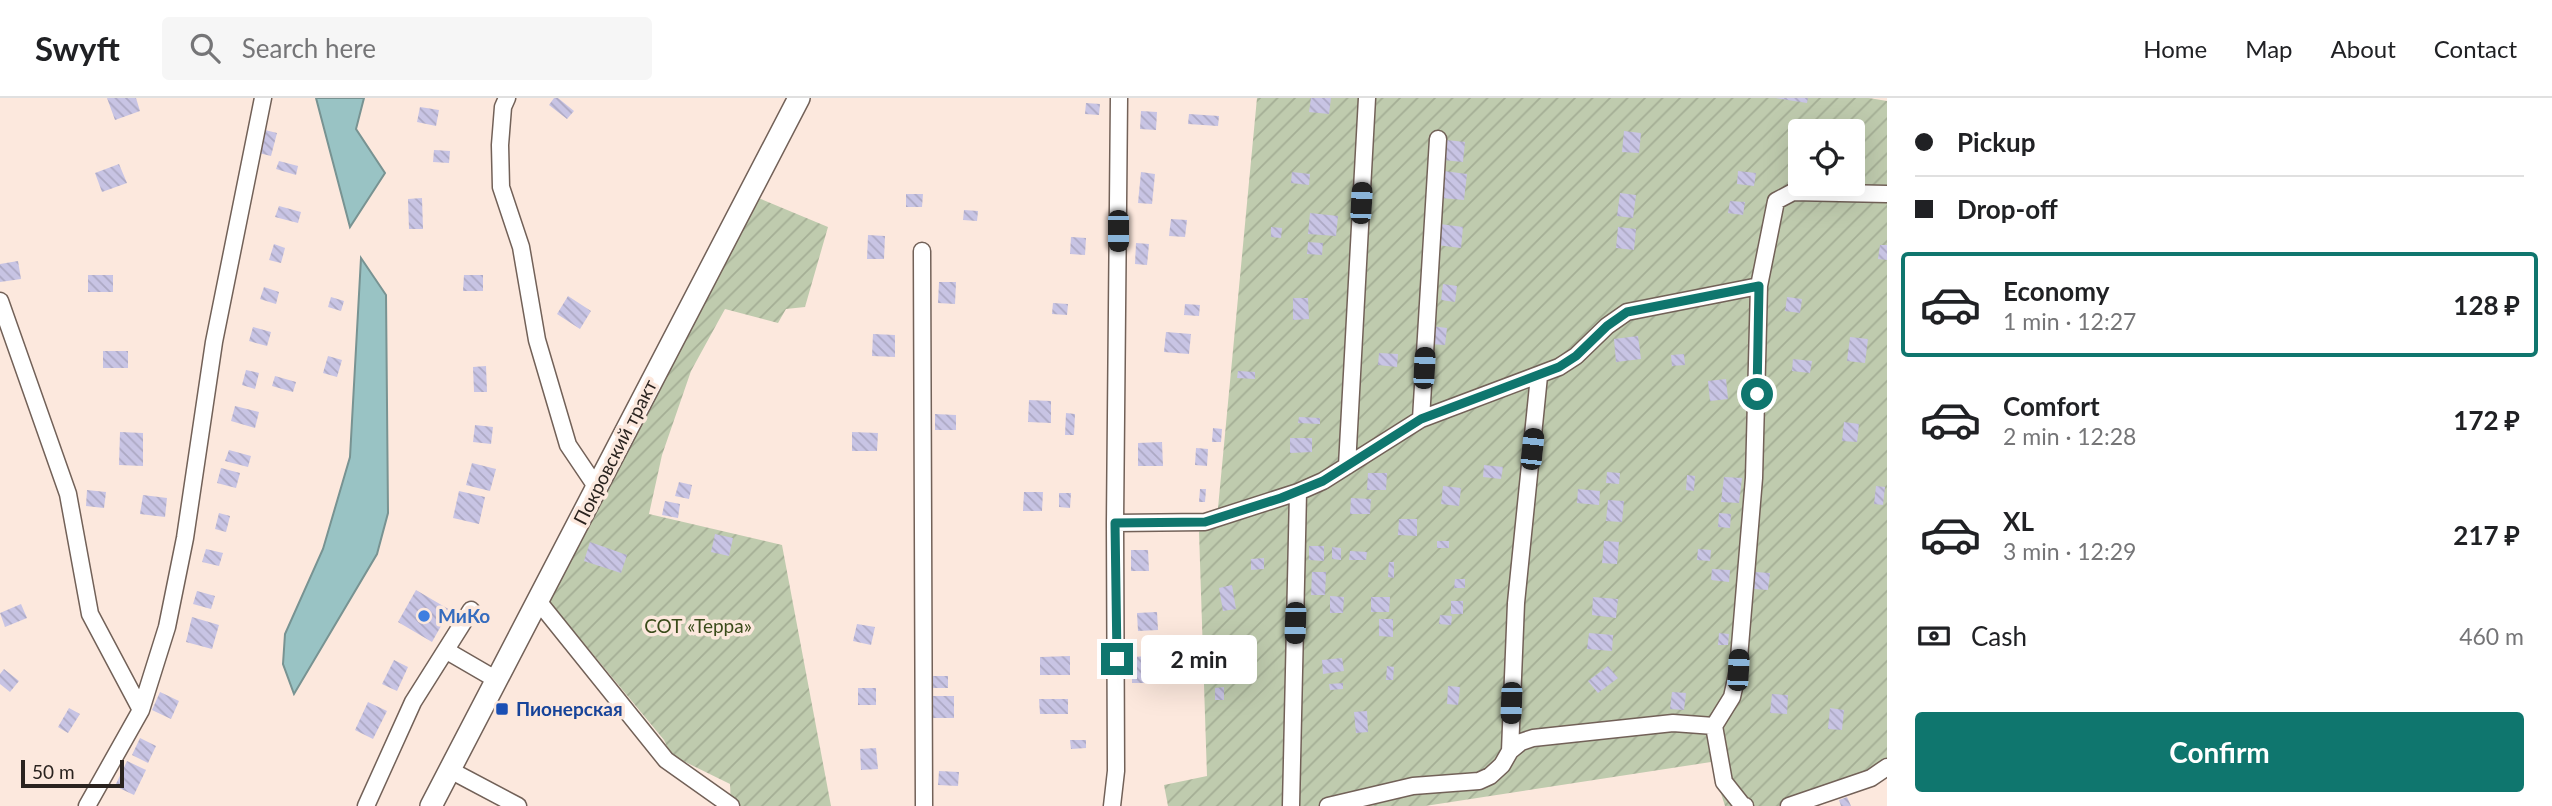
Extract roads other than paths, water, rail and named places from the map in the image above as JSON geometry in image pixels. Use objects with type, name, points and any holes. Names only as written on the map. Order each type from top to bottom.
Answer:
[{"type":"main road","name":"Покровский тракт","points":[[431,806],[799,98]]},
{"type":"street","points":[[87,806],[141,710],[167,627],[185,538],[214,342],[263,98]]},
{"type":"street","points":[[508,98],[503,107],[500,145],[501,187],[521,247],[537,340],[568,445],[597,488]]},
{"type":"street","points":[[1112,806],[1116,771],[1115,523],[1119,98]]},
{"type":"street","points":[[1347,466],[1367,98]]},
{"type":"street","points":[[1421,419],[1438,139]]},
{"type":"street","points":[[1745,806],[1742,806],[1724,782],[1714,726],[1732,697],[1738,670],[1754,478],[1759,286],[1776,201],[1793,192],[1887,194]]},
{"type":"street","points":[[922,251],[923,806]]},
{"type":"street","points":[[1115,523],[1205,522],[1298,492],[1323,481],[1421,419],[1539,376],[1576,356],[1607,326],[1627,312],[1759,286]]},
{"type":"street","points":[[0,302],[68,494],[90,614],[141,710]]},
{"type":"street","points":[[1510,751],[1516,603],[1539,376]]},
{"type":"street","points":[[1291,806],[1298,492]]},
{"type":"street","points":[[538,601],[666,760],[731,806]]},
{"type":"street","points":[[366,806],[413,702],[471,610]]},
{"type":"street","points":[[447,651],[497,680]]},
{"type":"street","points":[[1328,806],[1413,786],[1479,781],[1490,776],[1502,765],[1510,751],[1521,742],[1543,736],[1673,723],[1714,726]]},
{"type":"street","points":[[1789,806],[1871,778],[1887,767]]},
{"type":"street","points":[[450,770],[518,806]]},
{"type":"water","points":[[316,98],[364,98],[356,129],[385,173],[350,227]]},
{"type":"water","points":[[361,258],[386,295],[388,513],[377,554],[294,694],[283,664],[285,634],[323,549],[350,457]]},
{"type":"place","name":"МиКо","points":[[424,616]]},
{"type":"place","name":"Пионерская","points":[[502,709]]},
{"type":"park label","name":"СОТ «Терра»","points":[[698,626]]}]
